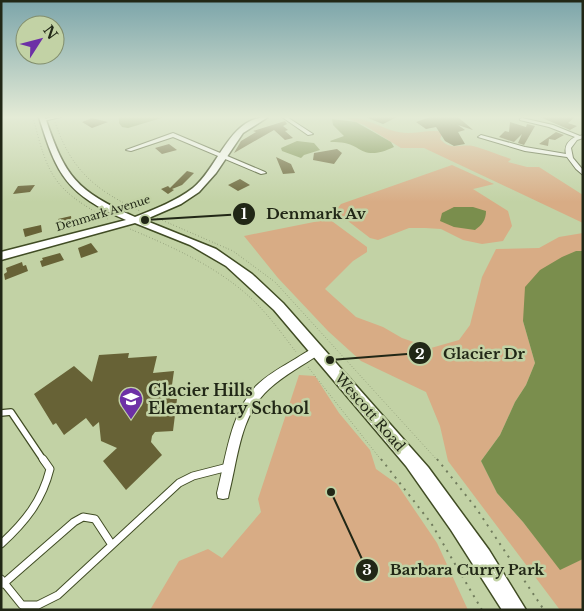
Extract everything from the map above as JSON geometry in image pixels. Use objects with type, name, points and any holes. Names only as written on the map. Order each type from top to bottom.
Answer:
[{"type":"street","name":"Wescott Road","points":[[52,146],[64,173],[85,193],[102,204],[212,252],[245,275],[274,301],[421,472],[484,561],[515,610]]},
{"type":"street","points":[[129,150],[142,146]]},
{"type":"street","points":[[198,146],[263,173]]},
{"type":"street","name":"Denmark Avenue","points":[[1,256],[136,219],[173,204],[196,190],[208,178],[228,146]]},
{"type":"street","points":[[510,146],[525,150],[570,156]]},
{"type":"street","points":[[568,146],[567,150],[573,164],[583,173]]},
{"type":"street","points":[[223,493],[242,418],[253,399],[267,384],[317,351]]},
{"type":"lane","points":[[1,413],[11,412],[50,469],[38,506],[22,525],[1,544]]},
{"type":"lane","points":[[112,545],[95,519],[83,518],[74,522],[2,582],[22,605],[38,605],[58,595],[179,483],[193,476],[230,467]]},
{"type":"path","points":[[41,146],[46,164],[66,192],[117,224],[198,260],[225,277],[255,302],[431,523],[482,610]]},
{"type":"shaded area","points":[[287,146],[316,146],[320,150],[304,155],[301,158],[282,151],[281,148]]},
{"type":"shaded area","points":[[353,146],[394,147],[382,152],[367,152]]},
{"type":"shaded area","points":[[397,146],[473,146],[511,159],[508,162],[527,167],[539,167],[583,195],[583,223],[424,148],[401,148]]},
{"type":"shaded area","points":[[452,165],[494,184],[473,189],[508,211],[512,226],[503,241],[482,244],[463,240],[441,229],[425,228],[409,228],[378,240],[370,238],[335,211],[341,204]]},
{"type":"shaded area","points":[[454,207],[473,207],[486,211],[482,224],[475,230],[454,227],[440,221],[442,213]]},
{"type":"shaded area","points":[[329,219],[367,247],[367,252],[353,261],[325,289],[356,317],[383,327],[402,338],[431,348],[459,340],[470,325],[482,277],[496,249],[539,248],[559,237],[583,233],[583,251],[576,251],[523,321],[535,363],[526,385],[515,402],[500,435],[481,461],[497,493],[523,522],[560,569],[583,559],[583,610],[560,610],[448,461],[440,426],[426,392],[361,361],[328,331],[278,278],[244,236]]},
{"type":"shaded area","points":[[576,251],[583,251],[583,559],[560,570],[523,522],[497,493],[481,461],[500,435],[515,402],[526,385],[535,363],[523,321],[525,287],[540,270]]},
{"type":"shaded area","points":[[299,375],[315,376],[339,413],[370,450],[376,469],[397,484],[437,543],[468,610],[150,610],[179,561],[208,549],[222,558],[261,512],[258,499]]},
{"type":"building","points":[[171,146],[177,150],[162,154],[155,148]]},
{"type":"building","points":[[238,146],[247,146],[234,153]]},
{"type":"building","points":[[337,149],[342,153],[334,164],[313,160],[314,153]]},
{"type":"building","points":[[276,157],[291,164],[295,173],[283,174]]},
{"type":"building","points":[[187,171],[194,173],[182,185],[172,189],[174,190],[168,194],[161,189],[168,186],[170,188]]},
{"type":"building","points":[[240,179],[250,185],[238,191],[228,185]]},
{"type":"building","points":[[35,185],[30,192],[13,194],[18,186]]},
{"type":"building","points":[[71,216],[72,225],[59,228],[58,219]]},
{"type":"building","points":[[41,225],[42,232],[25,237],[23,229]]},
{"type":"building","points":[[91,243],[98,252],[81,258],[78,248]]},
{"type":"building","points":[[60,253],[64,260],[42,267],[40,261],[43,260],[42,258]]},
{"type":"building","points":[[22,262],[23,266],[26,265],[28,271],[5,280],[6,268]]},
{"type":"building","name":"Glacier Hills Elementary School","points":[[129,353],[128,358],[157,356],[153,373],[174,371],[170,399],[177,399],[173,431],[155,432],[152,436],[151,442],[162,455],[126,490],[103,461],[117,448],[101,441],[99,422],[93,427],[86,418],[64,435],[56,423],[53,425],[34,394],[74,366],[92,382],[99,355]]},
{"type":"place","name":"Denmark Av","points":[[145,220]]},
{"type":"place","name":"Glacier Dr","points":[[330,360]]},
{"type":"place","name":"Glacier Hills Elementary School","points":[[131,420]]},
{"type":"place","name":"Barbara Curry Park","points":[[331,492]]}]
